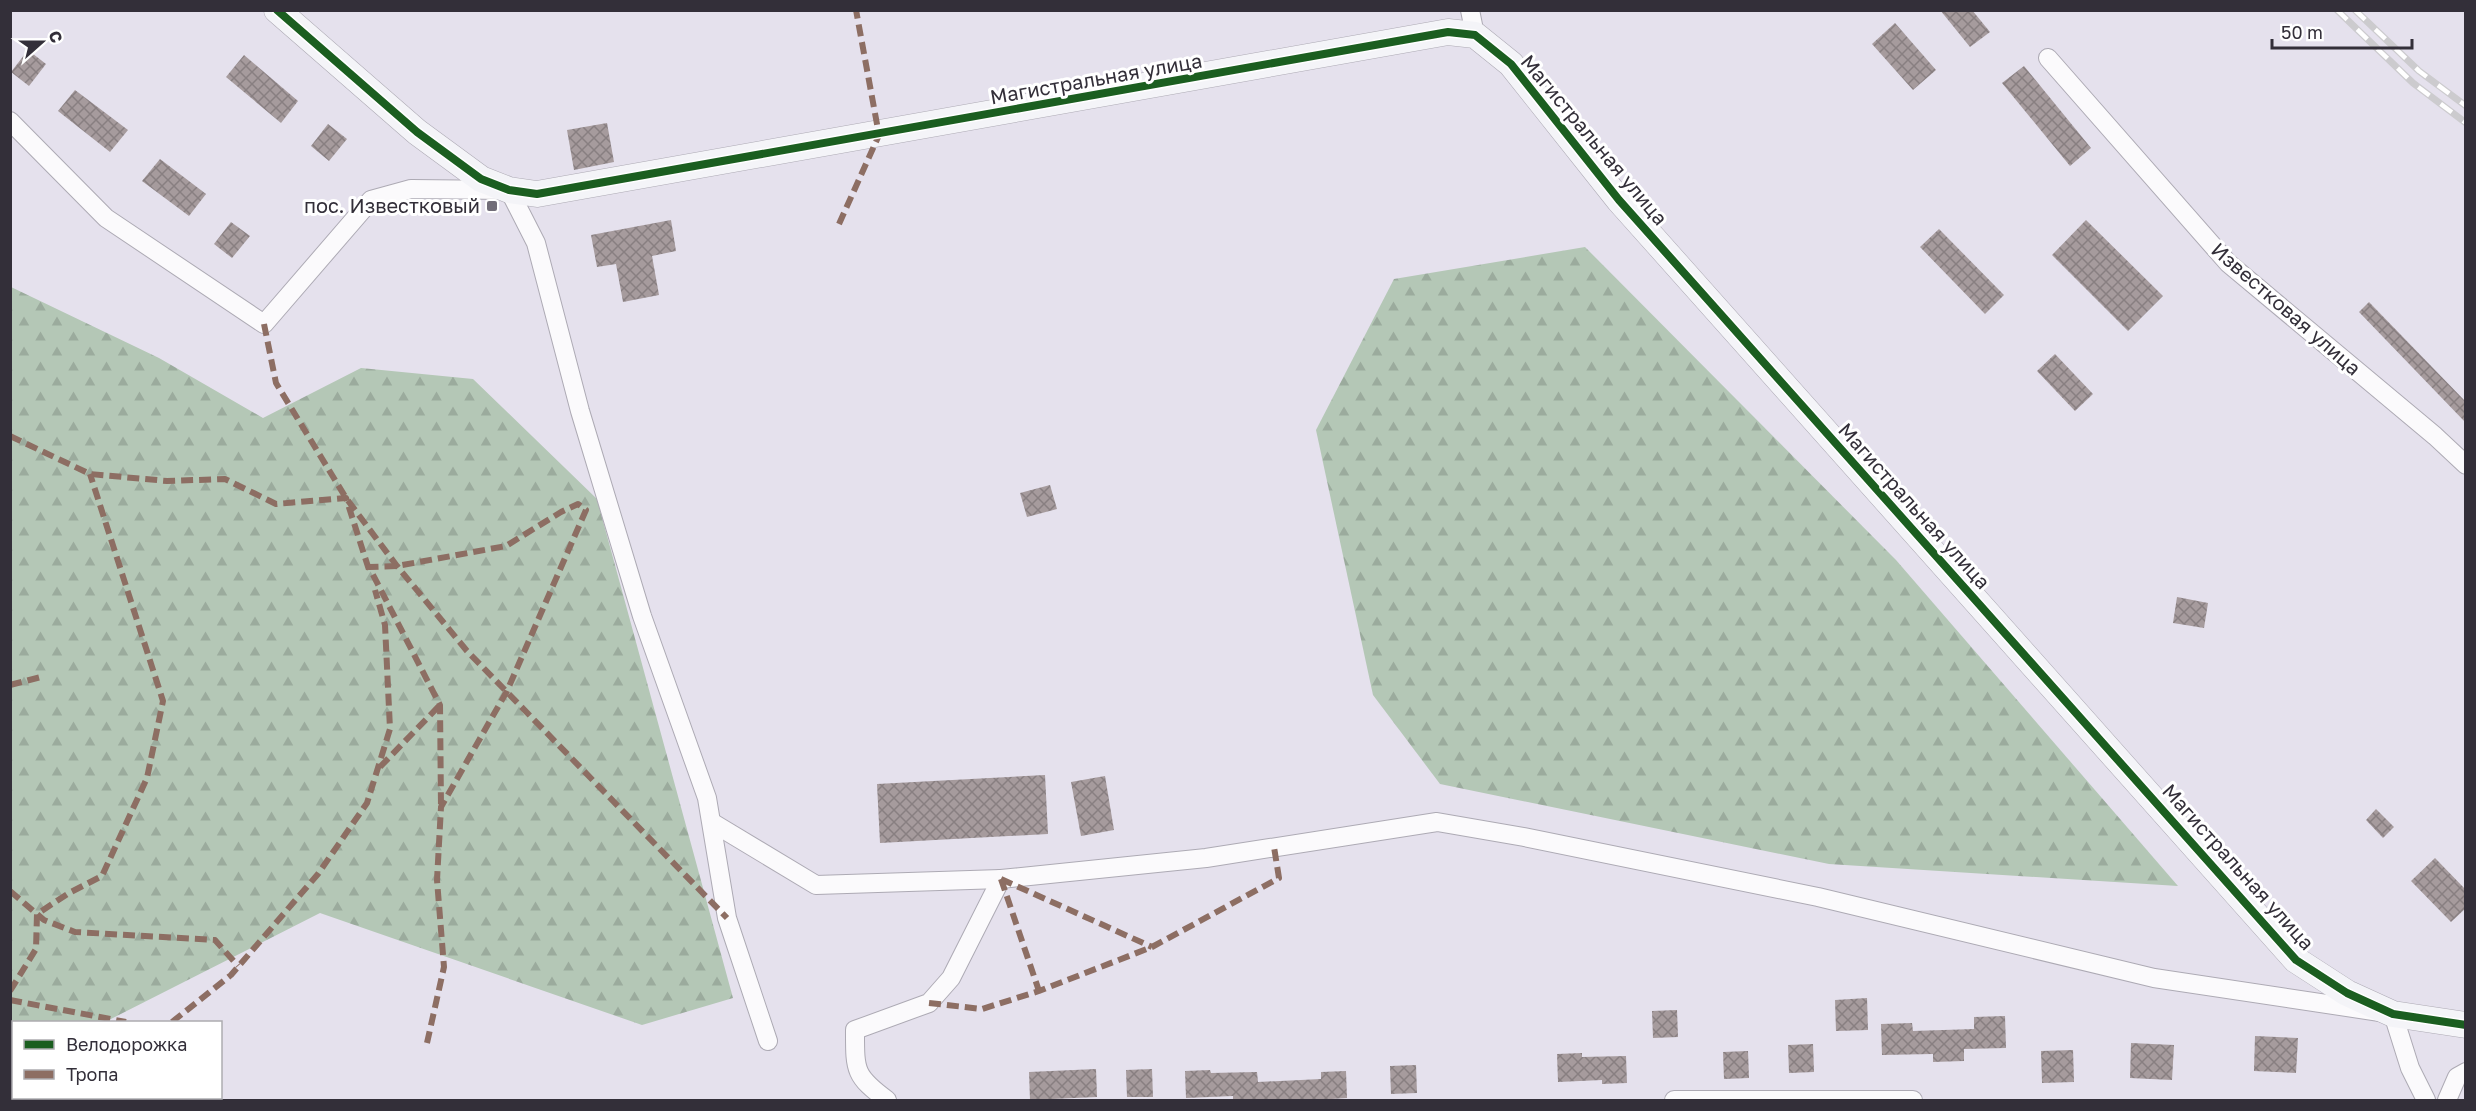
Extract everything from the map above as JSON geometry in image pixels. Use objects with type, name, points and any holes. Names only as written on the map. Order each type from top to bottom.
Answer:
[{"type":"street","name":"Магистральная улица","points":[[277,10],[417,132],[481,179],[509,190],[537,194],[1448,32],[1473,23],[1511,64],[1620,200],[2296,960],[2347,993],[2393,1014],[2466,1025]]},
{"type":"street","name":"Известковая улица","points":[[2048,58],[2228,263],[2435,436],[2466,465]]},
{"type":"street","points":[[10,121],[106,218],[264,324],[371,200],[411,189],[509,190],[536,243],[580,411],[642,615],[707,798],[713,823],[727,918],[768,1041]]},
{"type":"street","points":[[713,823],[816,885],[1001,879],[1206,858],[1437,822],[1524,837],[1818,897],[2154,978],[2393,1014],[2410,1068],[2426,1101]]},
{"type":"street","points":[[888,1101],[872,1089],[855,1068],[855,1030],[929,1003],[951,978],[1001,879]]},
{"type":"street","points":[[2447,1101],[2457,1077],[2466,1072]]},
{"type":"street","points":[[1674,1101],[1913,1101]]},
{"type":"green space","points":[[1585,247],[1896,560],[2178,886],[1829,864],[1440,784],[1373,695],[1316,430],[1394,279]]},
{"type":"green space","points":[[11,287],[159,358],[263,418],[361,368],[473,379],[597,499],[733,998],[642,1025],[320,913],[107,1021],[12,1021],[11,1067]]},
{"type":"building","points":[[1940,10],[1972,10],[1990,32],[1970,47]]},
{"type":"building","points":[[1895,23],[1936,70],[1913,90],[1872,44]]},
{"type":"building","points":[[28,50],[46,64],[29,86],[11,72]]},
{"type":"building","points":[[244,55],[298,101],[281,123],[226,77]]},
{"type":"building","points":[[2024,66],[2091,148],[2070,166],[2002,83]]},
{"type":"building","points":[[75,90],[128,130],[110,152],[58,111]]},
{"type":"building","points":[[607,123],[614,162],[574,170],[567,130]]},
{"type":"building","points":[[328,124],[347,139],[329,161],[311,146]]},
{"type":"building","points":[[160,159],[206,194],[189,216],[142,181]]},
{"type":"building","points":[[671,220],[676,251],[652,256],[659,295],[623,302],[616,264],[597,267],[591,235]]},
{"type":"building","points":[[2086,220],[2163,296],[2128,331],[2052,255]]},
{"type":"building","points":[[231,222],[250,236],[232,258],[214,244]]},
{"type":"building","points":[[1939,229],[2004,295],[1985,314],[1920,247]]},
{"type":"building","points":[[2369,302],[2466,402],[2466,423],[2359,312]]},
{"type":"building","points":[[2055,354],[2093,394],[2075,411],[2037,371]]},
{"type":"building","points":[[1050,485],[1057,509],[1027,517],[1020,493]]},
{"type":"building","points":[[2177,597],[2208,603],[2204,628],[2173,623]]},
{"type":"building","points":[[1045,775],[1048,834],[880,843],[877,784]]},
{"type":"building","points":[[1105,776],[1114,830],[1081,836],[1071,782]]},
{"type":"building","points":[[2376,809],[2394,827],[2383,838],[2366,820]]},
{"type":"building","points":[[2435,858],[2466,890],[2466,908],[2451,922],[2411,881]]},
{"type":"building","points":[[1867,998],[1868,1030],[1836,1031],[1835,1000]]},
{"type":"building","points":[[1677,1010],[1678,1037],[1653,1038],[1652,1011]]},
{"type":"building","points":[[2005,1016],[2006,1048],[1964,1049],[1964,1061],[1933,1062],[1933,1054],[1882,1055],[1881,1024],[1912,1023],[1913,1031],[1974,1029],[1974,1017]]},
{"type":"building","points":[[2255,1036],[2298,1038],[2296,1073],[2254,1071]]},
{"type":"building","points":[[2131,1043],[2174,1045],[2172,1080],[2130,1078]]},
{"type":"building","points":[[1813,1044],[1814,1072],[1789,1073],[1788,1045]]},
{"type":"building","points":[[2073,1050],[2074,1082],[2042,1083],[2041,1051]]},
{"type":"building","points":[[1748,1051],[1749,1078],[1724,1079],[1723,1052]]},
{"type":"building","points":[[1582,1053],[1582,1057],[1626,1056],[1627,1083],[1602,1084],[1602,1080],[1558,1082],[1557,1054]]},
{"type":"building","points":[[1416,1065],[1417,1093],[1391,1094],[1390,1066]]},
{"type":"building","points":[[1096,1069],[1097,1097],[1030,1100],[1029,1072]]},
{"type":"building","points":[[1152,1069],[1153,1097],[1127,1097],[1126,1070]]},
{"type":"building","points":[[1210,1070],[1211,1073],[1257,1072],[1258,1082],[1321,1079],[1321,1072],[1346,1071],[1347,1098],[1276,1101],[1276,1099],[1233,1100],[1233,1096],[1186,1098],[1185,1071]]},
{"type":"railway","points":[[2337,10],[2413,83],[2466,123]]},
{"type":"railway","points":[[2355,10],[2419,71],[2466,106]]},
{"type":"marked path","points":[[839,224],[879,135],[856,10]]},
{"type":"marked path","points":[[264,324],[276,383],[346,498],[397,566],[467,651],[727,918]]},
{"type":"marked path","points":[[10,436],[90,474],[167,481],[225,479],[276,504],[346,498],[370,573]]},
{"type":"marked path","points":[[10,991],[36,949],[37,914],[69,893],[102,876],[147,778],[163,701],[90,474]]},
{"type":"marked path","points":[[427,1043],[444,967],[437,880],[441,807],[507,691],[586,510],[578,504],[506,546],[397,566],[369,567],[440,705],[441,807]]},
{"type":"marked path","points":[[173,1021],[231,975],[318,874],[367,803],[390,729],[385,625],[375,590]]},
{"type":"marked path","points":[[10,685],[41,677]]},
{"type":"marked path","points":[[380,767],[440,705]]},
{"type":"marked path","points":[[929,1003],[982,1009],[1039,991],[1152,947],[1279,878],[1274,847]]},
{"type":"marked path","points":[[1001,879],[1152,947]]},
{"type":"marked path","points":[[1001,879],[1039,991]]},
{"type":"marked path","points":[[10,891],[44,920],[75,932],[215,940],[238,966]]},
{"type":"marked path","points":[[10,1000],[121,1021]]},
{"type":"cycle path","points":[[277,10],[417,132],[481,179],[509,190],[537,194],[1448,32],[1475,35],[1511,64],[1619,200],[2296,960],[2347,993],[2393,1014],[2466,1025]]},
{"type":"place","name":"пос. Известковый","points":[[492,206]]}]
